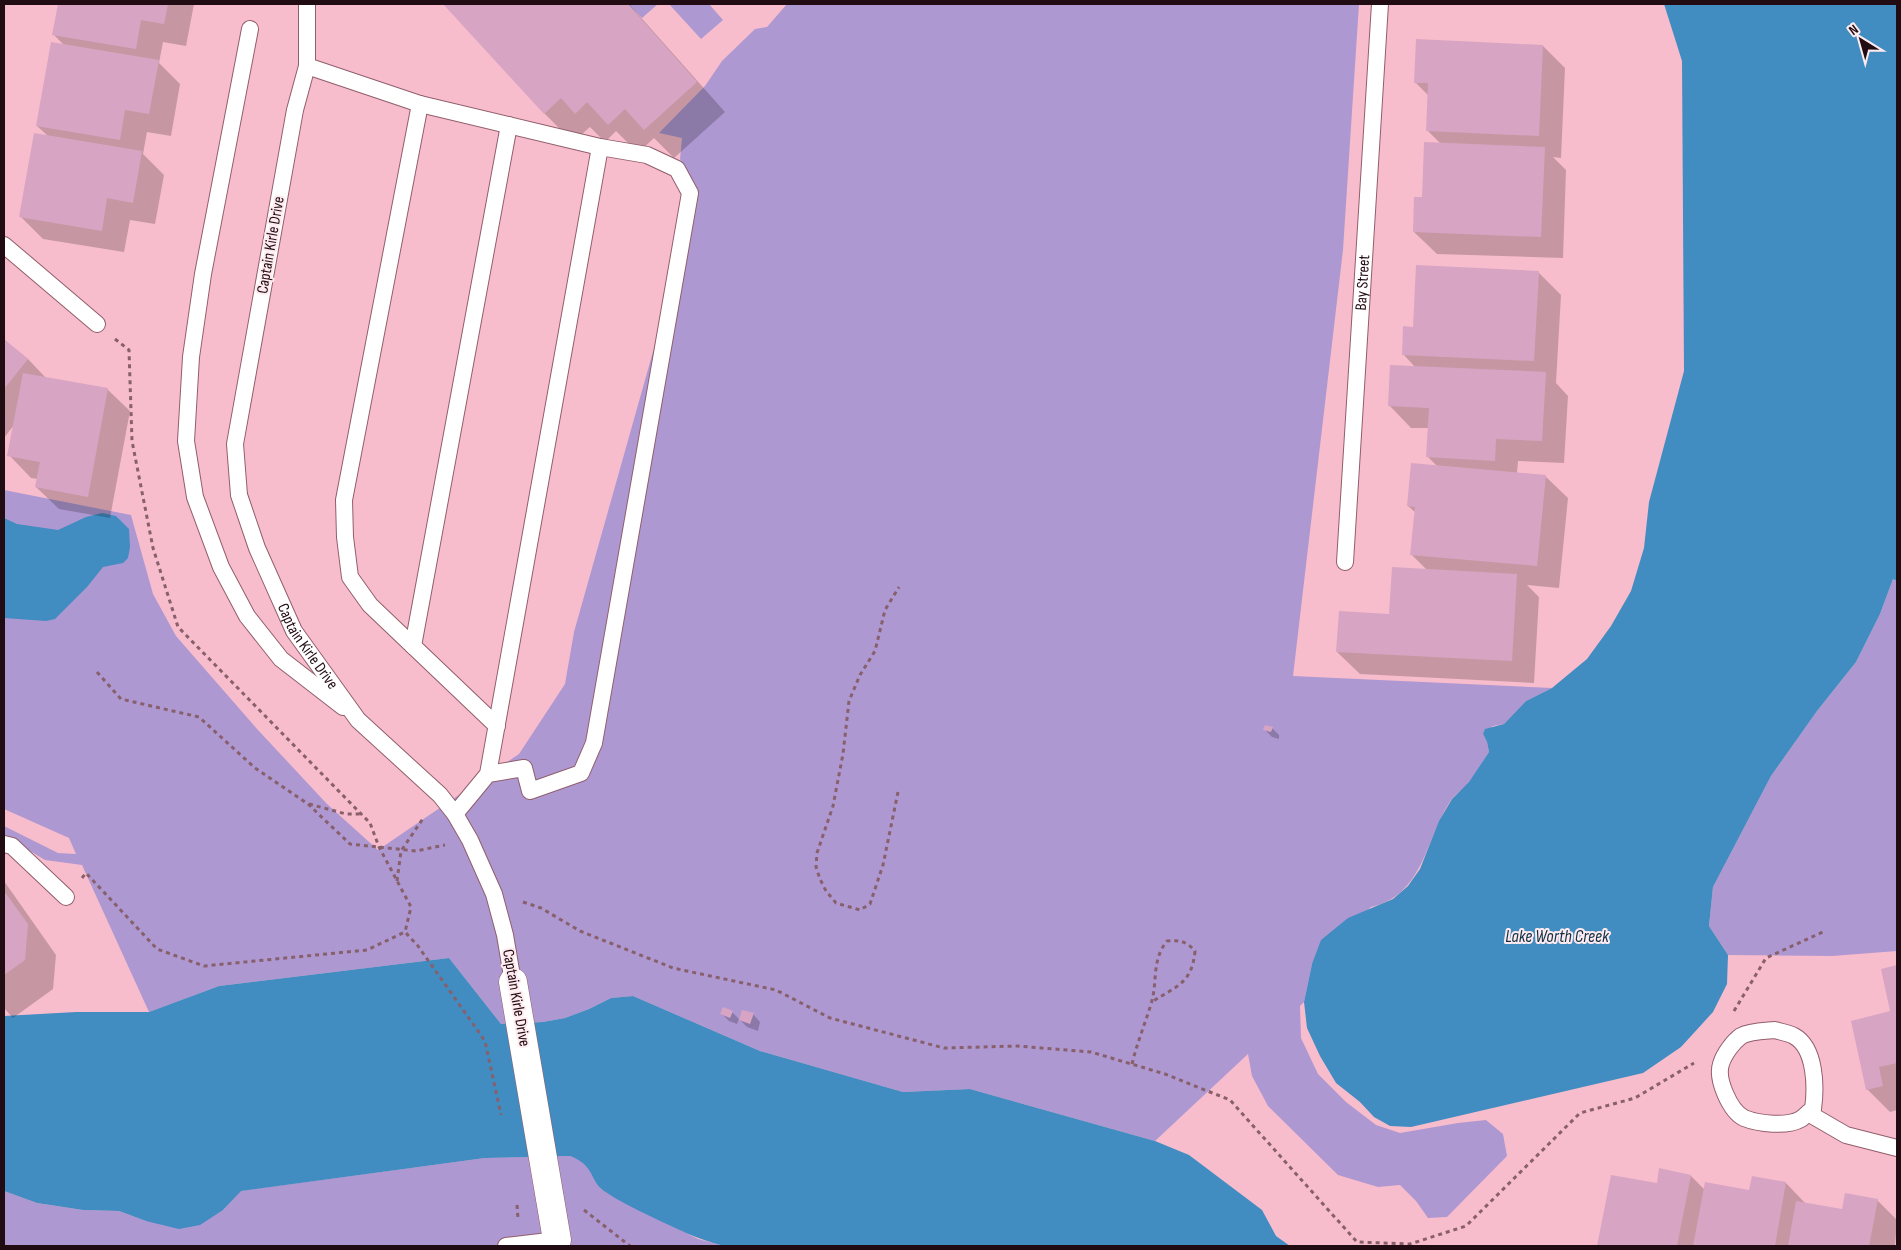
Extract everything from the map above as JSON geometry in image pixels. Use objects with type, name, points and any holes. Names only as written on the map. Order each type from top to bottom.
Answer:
[{"type":"street","name":"Captain Kirle Drive","points":[[514,982],[550,1210],[561,1243]]},
{"type":"lane","name":"Captain Kirle Drive","points":[[307,4],[307,66],[295,110],[235,444],[239,495],[256,548],[294,631],[358,720],[440,795],[455,814],[470,840],[494,894],[505,935],[514,982]]},
{"type":"lane","name":"Bay Street","points":[[1345,562],[1380,4]]},
{"type":"lane","points":[[250,29],[202,274],[191,357],[186,441],[193,488],[221,567],[247,616],[281,659],[358,720]]},
{"type":"lane","points":[[307,66],[420,104],[600,147],[647,155],[678,169],[690,193],[594,744],[580,773],[530,792],[524,768],[488,774]]},
{"type":"lane","points":[[420,104],[344,500],[345,537],[350,577],[370,605],[497,726]]},
{"type":"lane","points":[[413,646],[509,125]]},
{"type":"lane","points":[[455,814],[488,774],[600,147]]},
{"type":"lane","points":[[4,246],[97,324]]},
{"type":"lane","points":[[4,844],[12,846],[66,897]]},
{"type":"lane","points":[[1775,1030],[1795,1036],[1806,1048],[1813,1067],[1816,1088],[1813,1109],[1808,1113],[1800,1120],[1784,1123],[1761,1122],[1743,1117],[1728,1101],[1721,1080],[1720,1066],[1727,1051],[1742,1036],[1758,1032],[1775,1030]]},
{"type":"lane","points":[[1808,1113],[1846,1135],[1897,1148]]},
{"type":"lane","points":[[506,1246],[561,1243]]},
{"type":"path","points":[[898,792],[883,866],[870,904],[860,910],[836,902],[820,879],[816,867],[817,853],[833,806],[843,754],[849,701],[860,675],[875,651],[885,610],[899,587]]},
{"type":"path","points":[[98,672],[121,699],[199,717],[256,768],[308,804],[350,844],[416,852],[470,840]]},
{"type":"path","points":[[397,882],[401,851],[440,795]]},
{"type":"path","points":[[308,804],[346,814],[361,814]]},
{"type":"path","points":[[66,897],[86,873],[157,950],[204,966],[367,950],[405,932]]},
{"type":"path","points":[[494,894],[541,908],[580,931],[673,968],[776,990],[830,1018],[944,1048],[1017,1046],[1090,1052],[1165,1074],[1230,1100],[1357,1242],[1410,1244],[1466,1226],[1580,1113],[1635,1098],[1693,1064],[1699,1057]]},
{"type":"path","points":[[1732,1014],[1766,958],[1825,931]]},
{"type":"path","points":[[1132,1064],[1152,1002],[1160,950],[1167,941],[1180,940],[1188,943],[1195,951],[1194,963],[1189,976],[1180,985],[1152,1002]]},
{"type":"path","points":[[418,946],[485,1041],[503,1123]]},
{"type":"path","points":[[550,1210],[584,1210],[630,1246]]},
{"type":"shaded area","points":[[628,4],[658,4],[642,18]]},
{"type":"shaded area","points":[[669,4],[709,4],[723,20],[701,39]]},
{"type":"shaded area","points":[[787,4],[1359,4],[1343,250],[1293,676],[1552,688],[1526,701],[1504,724],[1493,726],[1483,734],[1489,752],[1470,781],[1451,800],[1442,815],[1413,878],[1402,891],[1389,901],[1371,907],[1312,964],[1304,1002],[1300,1006],[1301,1038],[1318,1074],[1346,1102],[1376,1125],[1400,1133],[1486,1120],[1503,1134],[1507,1156],[1447,1217],[1428,1218],[1416,1201],[1400,1185],[1378,1187],[1338,1175],[1268,1106],[1252,1076],[1248,1054],[1155,1141],[970,1089],[903,1092],[760,1051],[633,996],[611,998],[565,1018],[543,1022],[501,1024],[449,958],[219,986],[149,1012],[82,865],[45,860],[4,835],[4,826],[58,853],[76,854],[69,838],[4,809],[4,490],[131,515],[153,594],[176,636],[258,730],[327,804],[378,850],[519,754],[565,684],[574,632],[698,192],[680,159],[682,138],[659,133],[705,86],[722,61],[755,29],[767,27]]},
{"type":"shaded area","points":[[1893,579],[1897,581],[1897,951],[1832,956],[1728,955],[1709,926],[1713,887],[1771,776],[1817,711],[1856,662],[1880,614]]},
{"type":"shaded area","points":[[570,1156],[581,1160],[588,1167],[601,1189],[698,1239],[724,1246],[4,1246],[4,1191],[37,1203],[83,1210],[119,1211],[146,1221],[223,1210],[240,1191],[485,1158]]},
{"type":"water","name":"Lake Worth Creek","points":[[1664,4],[1897,4],[1897,581],[1893,579],[1880,614],[1856,662],[1817,711],[1771,776],[1713,887],[1709,926],[1728,955],[1727,984],[1713,1012],[1681,1047],[1643,1073],[1411,1127],[1390,1126],[1374,1117],[1360,1102],[1336,1083],[1320,1056],[1307,1028],[1304,1002],[1312,964],[1321,940],[1348,918],[1393,899],[1408,886],[1420,869],[1439,821],[1452,799],[1469,782],[1489,752],[1483,734],[1485,729],[1504,724],[1526,701],[1552,688],[1587,659],[1611,626],[1631,591],[1644,548],[1649,502],[1684,371],[1682,61]]},
{"type":"water","points":[[102,513],[116,516],[129,529],[130,547],[128,558],[123,563],[103,567],[87,587],[55,619],[46,621],[4,618],[4,518],[17,524],[58,530],[86,517]]},
{"type":"water","points":[[449,958],[501,1024],[543,1022],[565,1018],[611,998],[633,996],[760,1051],[903,1092],[970,1089],[1155,1141],[1189,1155],[1262,1210],[1276,1236],[1290,1246],[724,1246],[679,1230],[615,1198],[599,1187],[584,1164],[570,1156],[485,1158],[241,1191],[223,1210],[200,1225],[179,1229],[146,1221],[119,1211],[83,1210],[37,1203],[4,1191],[4,1016],[76,1012],[149,1012],[219,986]]},
{"type":"building","points":[[58,4],[168,4],[164,24],[141,20],[136,49],[52,35]]},
{"type":"building","points":[[443,4],[628,4],[697,82],[644,130],[625,109],[608,125],[587,102],[575,114],[561,98],[544,114]]},
{"type":"building","points":[[1416,39],[1543,45],[1539,136],[1426,131],[1428,83],[1414,83]]},
{"type":"building","points":[[51,42],[159,60],[149,114],[125,110],[120,140],[36,126]]},
{"type":"building","points":[[34,133],[142,151],[133,203],[107,198],[102,231],[19,217]]},
{"type":"building","points":[[1424,142],[1545,147],[1541,237],[1413,232],[1414,197],[1422,197]]},
{"type":"building","points":[[1416,265],[1539,271],[1534,361],[1402,355],[1403,326],[1413,327]]},
{"type":"building","points":[[4,339],[28,359],[4,389]]},
{"type":"building","points":[[1390,365],[1546,372],[1542,441],[1496,439],[1495,461],[1426,457],[1429,408],[1388,406]]},
{"type":"building","points":[[23,373],[108,388],[88,497],[35,487],[40,462],[7,456]]},
{"type":"building","points":[[1411,463],[1546,475],[1537,566],[1410,555],[1415,507],[1407,506]]},
{"type":"building","points":[[1392,567],[1517,574],[1512,661],[1336,652],[1339,611],[1389,614]]},
{"type":"building","points":[[1265,725],[1273,727],[1271,732],[1263,730]]},
{"type":"building","points":[[4,891],[28,924],[25,960],[4,975]]},
{"type":"building","points":[[1897,965],[1897,1063],[1879,1067],[1883,1086],[1866,1090],[1851,1021],[1890,1011],[1881,969]]},
{"type":"building","points":[[723,1007],[733,1011],[730,1018],[720,1014]]},
{"type":"building","points":[[742,1010],[754,1013],[750,1024],[739,1020]]},
{"type":"building","points":[[1659,1168],[1691,1175],[1677,1246],[1597,1246],[1611,1175],[1657,1183]]},
{"type":"building","points":[[1752,1176],[1786,1182],[1775,1246],[1693,1246],[1705,1182],[1749,1190]]},
{"type":"building","points":[[1845,1193],[1878,1199],[1869,1246],[1788,1246],[1796,1201],[1842,1209]]}]
